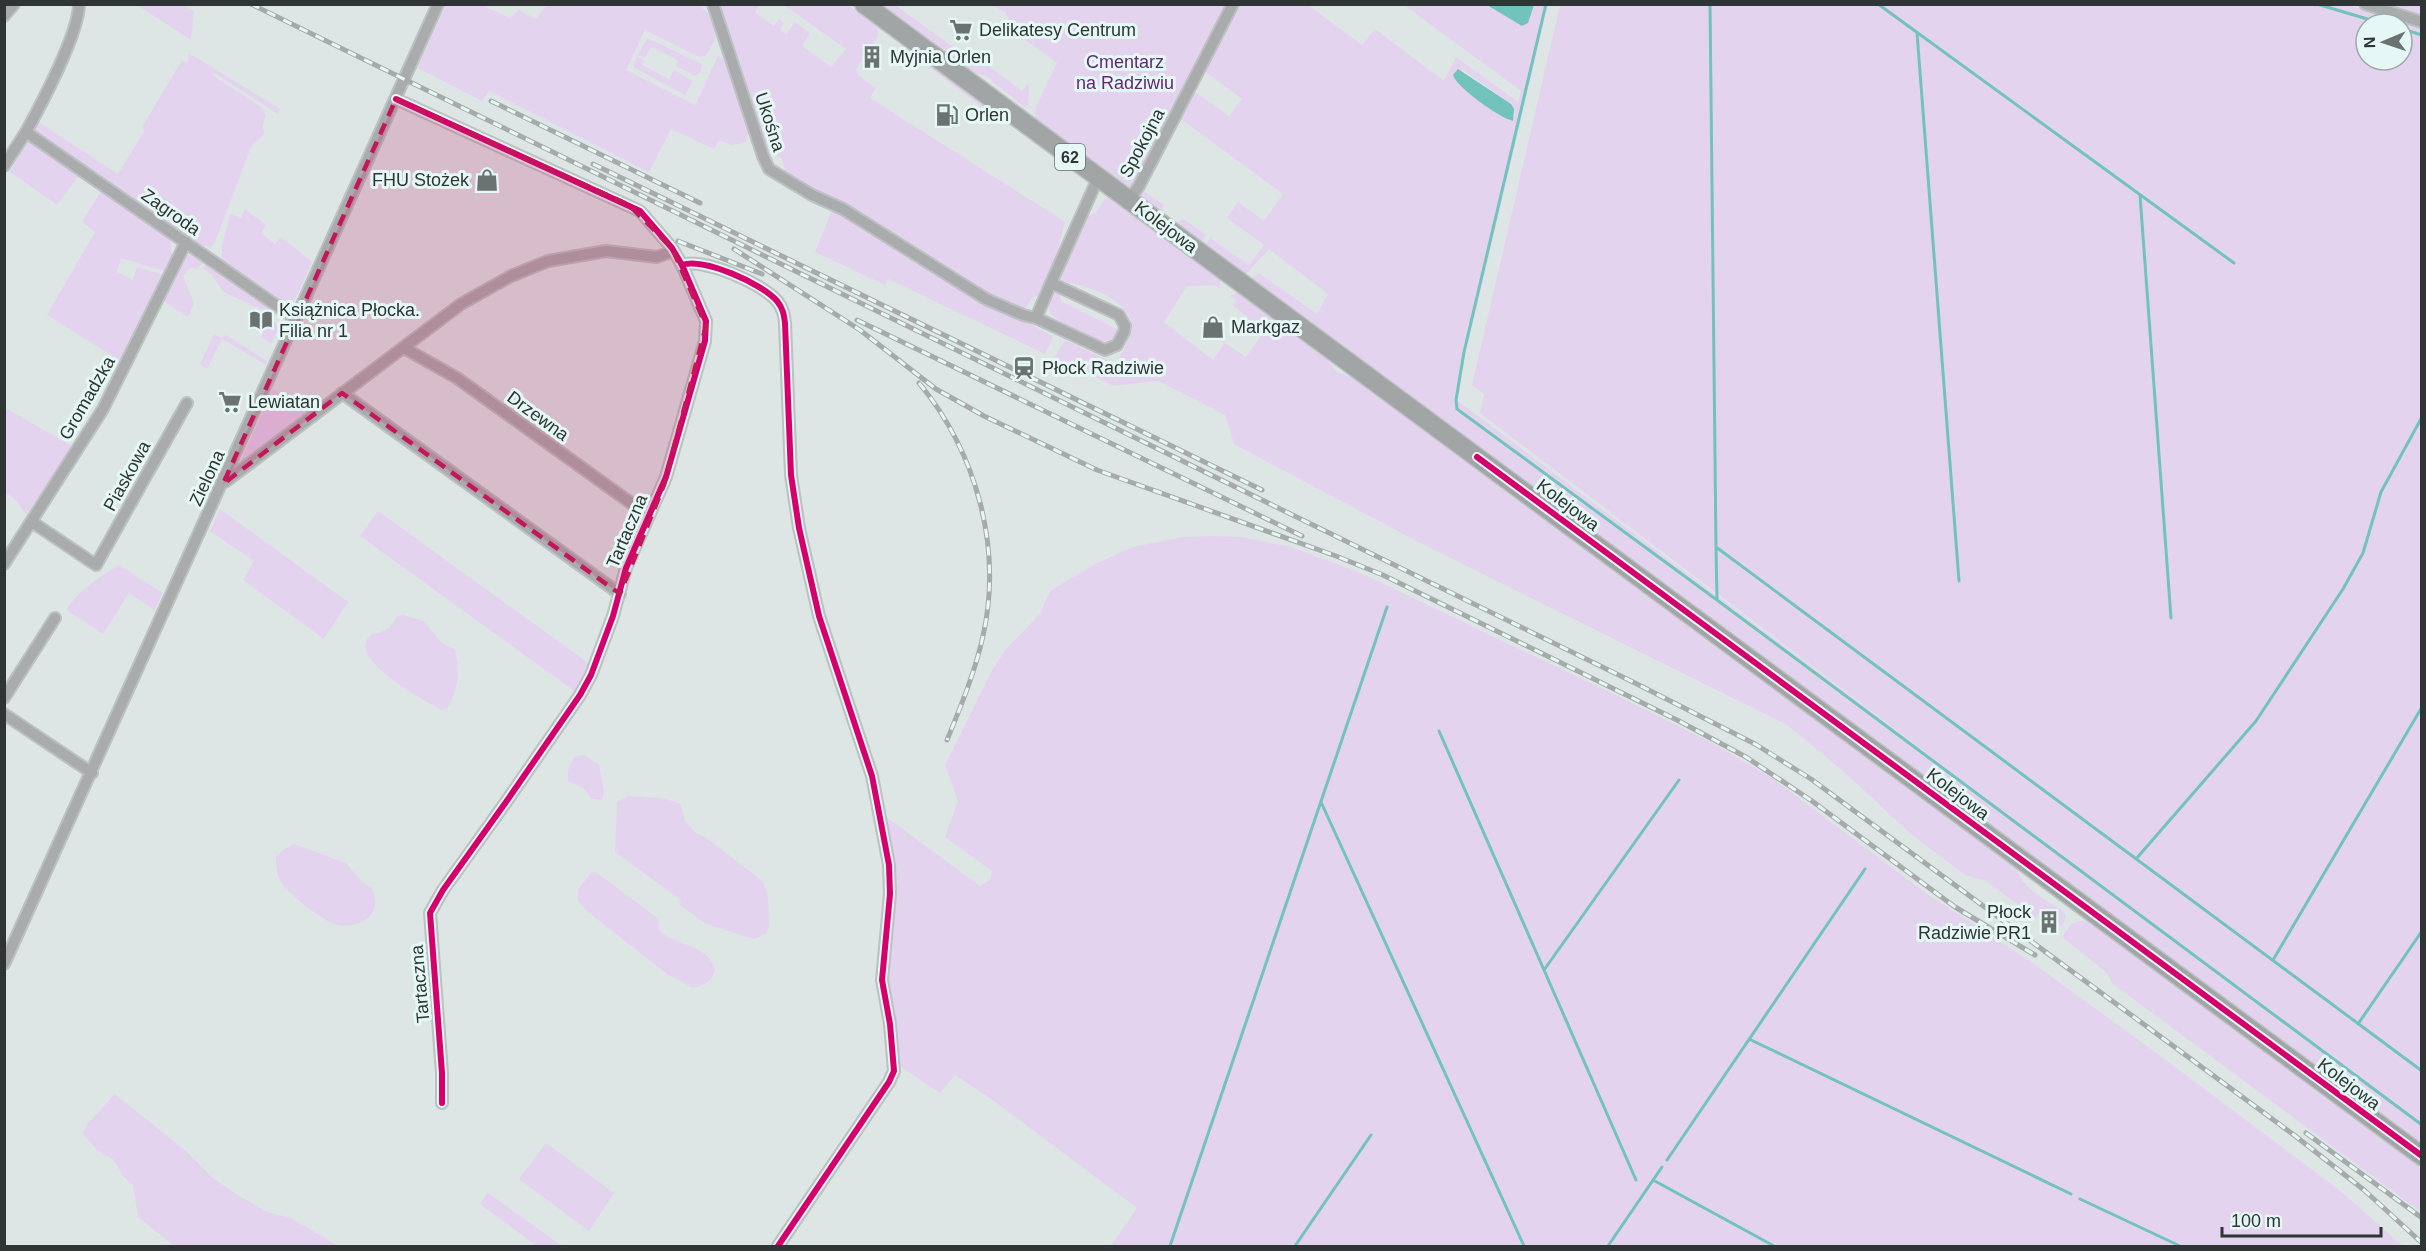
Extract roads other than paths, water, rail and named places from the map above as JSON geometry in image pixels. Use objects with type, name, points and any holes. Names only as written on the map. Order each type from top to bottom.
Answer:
[{"type":"main road","name":"Kolejowa","points":[[864,4],[2421,1156]]},
{"type":"street","points":[[4,16],[14,4]]},
{"type":"street","points":[[4,166],[26,132],[46,94],[77,22],[79,4]]},
{"type":"street","name":"Zielona","points":[[4,964],[223,484],[438,4]]},
{"type":"street","name":"Ukośna","points":[[713,4],[769,169],[812,195],[843,209],[986,299],[1023,315],[1036,318],[1105,350],[1117,345],[1124,332],[1123,320],[1115,312],[1051,284]]},
{"type":"street","name":"Spokojna","points":[[1129,200],[1144,176],[1233,4]]},
{"type":"street","points":[[2365,4],[2421,22]]},
{"type":"street","name":"Tartaczna","points":[[396,99],[629,205],[650,220],[682,265],[704,317],[706,334],[671,464],[626,568],[610,627],[587,683],[458,868],[430,913],[442,1061],[441,1103]]},
{"type":"street","name":"Zagroda","points":[[26,132],[296,319]]},
{"type":"street","points":[[1036,318],[1100,179]]},
{"type":"street","name":"Gromadzka","points":[[4,564],[108,400],[186,242]]},
{"type":"street","points":[[223,484],[478,293],[532,266],[562,258],[606,250],[657,257],[674,251]]},
{"type":"street","points":[[682,265],[695,264],[735,276],[771,295],[782,310],[785,323],[791,475],[799,528],[819,616],[872,776],[891,878],[882,980],[890,1024],[894,1071],[889,1082],[778,1246]]},
{"type":"street","name":"Drzewna","points":[[404,348],[457,378],[649,516]]},
{"type":"street","name":"Tartaczna","points":[[342,393],[620,594]]},
{"type":"street","name":"Piaskowa","points":[[32,522],[96,565],[187,403]]},
{"type":"street","points":[[4,698],[55,618]]},
{"type":"street","points":[[4,714],[92,772]]},
{"type":"water","points":[[1534,4],[1528,23],[1522,26],[1487,5]]},
{"type":"water","points":[[1458,69],[1511,104],[1514,109],[1513,121],[1489,108],[1462,87],[1453,75]]},
{"type":"waterway","points":[[1546,4],[1464,352],[1456,400],[1457,409],[1717,600],[1716,547]]},
{"type":"waterway","points":[[1710,4],[1716,547],[2422,1071]]},
{"type":"waterway","points":[[1878,4],[2234,263]]},
{"type":"waterway","points":[[2317,4],[2354,15]]},
{"type":"waterway","points":[[1917,33],[1959,581]]},
{"type":"waterway","points":[[2414,33],[2422,35]]},
{"type":"waterway","points":[[2140,195],[2171,618]]},
{"type":"waterway","points":[[2136,859],[2256,721],[2343,589],[2363,553],[2381,492],[2422,417]]},
{"type":"waterway","points":[[1717,600],[2422,1125]]},
{"type":"waterway","points":[[1170,1246],[1387,607]]},
{"type":"waterway","points":[[2273,960],[2422,707]]},
{"type":"waterway","points":[[1439,731],[1544,970]]},
{"type":"waterway","points":[[1636,1180],[1544,970],[1679,780]]},
{"type":"waterway","points":[[1321,802],[1524,1246]]},
{"type":"waterway","points":[[1667,1160],[1865,869]]},
{"type":"waterway","points":[[2358,1024],[2422,931]]},
{"type":"waterway","points":[[1749,1039],[2071,1194]]},
{"type":"waterway","points":[[1295,1246],[1371,1135]]},
{"type":"waterway","points":[[1608,1246],[1662,1167]]},
{"type":"waterway","points":[[1653,1180],[1774,1246]]},
{"type":"waterway","points":[[2080,1199],[2180,1246]]},
{"type":"railway","points":[[251,4],[1755,744],[1811,779],[2294,1135],[2364,1190],[2422,1243]]},
{"type":"railway","points":[[491,101],[700,203]]},
{"type":"railway","points":[[593,164],[1262,490]]},
{"type":"railway","points":[[678,241],[762,274]]},
{"type":"railway","points":[[734,249],[860,330],[936,389],[984,416],[1097,470],[1383,575],[1679,721],[1746,757],[1812,801],[1955,907],[2035,955]]},
{"type":"railway","points":[[857,320],[1302,536]]},
{"type":"railway","points":[[919,383],[939,410],[970,470],[987,535],[988,602],[983,636],[967,689],[947,740]]},
{"type":"railway","points":[[2306,1133],[2422,1218]]},
{"type":"place","name":"Delikatesy Centrum","points":[[961,30]]},
{"type":"place","name":"Myjnia Orlen","points":[[872,57]]},
{"type":"place","name":"Orlen","points":[[947,115]]},
{"type":"place","name":"FHU Stożek","points":[[487,180]]},
{"type":"place","name":"Książnica Płocka. Filia nr 1","points":[[261,320]]},
{"type":"place","name":"Markgaz","points":[[1213,327]]},
{"type":"place","name":"Płock Radziwie","points":[[1024,368]]},
{"type":"place","name":"Lewiatan","points":[[230,402]]},
{"type":"place","name":"Płock Radziwie PR1","points":[[2049,922]]},
{"type":"park label","name":"Cmentarz na Radziwiu","points":[[1125,72]]}]
